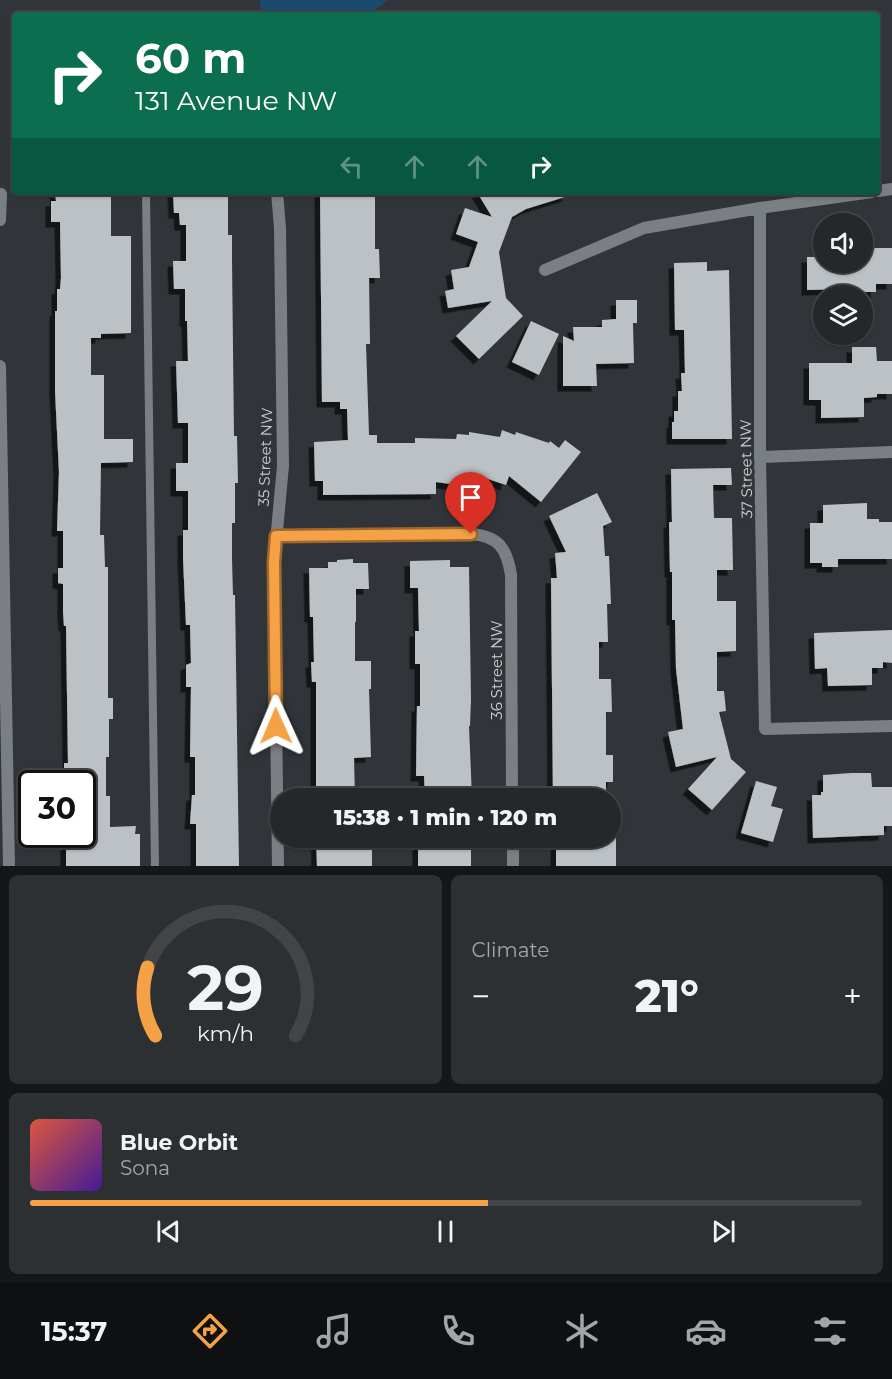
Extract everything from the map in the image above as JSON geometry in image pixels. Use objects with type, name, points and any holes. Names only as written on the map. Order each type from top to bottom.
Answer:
[{"type":"street","points":[[0,220],[1,194]]},
{"type":"street","name":"35 Street NW","points":[[277,195],[280,228],[283,446],[282,486],[274,562],[278,866]]},
{"type":"street","points":[[546,270],[644,228],[851,195]]},
{"type":"street","name":"37 Street NW","points":[[760,208],[760,457],[765,729],[892,726]]},
{"type":"street","points":[[0,366],[2,639],[9,866]]},
{"type":"street","points":[[760,457],[892,452]]},
{"type":"street","name":"36 Street NW","points":[[276,536],[471,534],[491,538],[500,545],[506,554],[510,575],[512,788]]},
{"type":"street","points":[[513,848],[513,866]]},
{"type":"lane","points":[[146,195],[155,866]]},
{"type":"shaded area","points":[[260,0],[388,0],[372,12],[261,12]]},
{"type":"building","points":[[55,195],[111,195],[111,236],[131,236],[131,333],[101,334],[101,338],[91,338],[91,375],[104,375],[104,439],[133,439],[133,462],[101,463],[100,535],[104,535],[105,567],[108,567],[108,698],[113,698],[113,719],[109,719],[109,757],[106,757],[106,796],[110,796],[110,827],[136,826],[135,834],[140,834],[140,866],[66,866],[66,848],[96,848],[96,770],[64,770],[64,763],[68,763],[66,626],[64,626],[63,612],[63,584],[58,583],[58,568],[63,568],[63,531],[57,531],[59,472],[55,391],[55,311],[57,311],[57,289],[60,289],[61,278],[60,222],[51,222],[51,201],[56,201]]},
{"type":"building","points":[[173,195],[228,195],[228,235],[232,235],[234,436],[237,436],[238,483],[235,483],[232,559],[233,595],[235,595],[239,866],[196,866],[196,824],[190,824],[192,795],[195,795],[195,757],[190,757],[191,687],[186,687],[186,665],[191,663],[190,625],[186,625],[183,558],[183,530],[188,530],[188,491],[176,491],[176,463],[188,463],[188,423],[178,423],[176,361],[188,361],[187,321],[185,321],[185,289],[174,289],[173,261],[186,261],[186,225],[180,225],[179,213],[174,213]]},
{"type":"building","points":[[320,195],[375,195],[375,249],[379,249],[380,278],[369,278],[370,344],[366,344],[369,435],[377,435],[377,443],[415,443],[415,438],[456,439],[457,434],[469,435],[469,432],[500,437],[502,430],[515,435],[516,432],[549,443],[550,441],[559,448],[565,440],[581,452],[541,502],[509,476],[506,485],[479,476],[478,488],[436,482],[436,494],[323,495],[323,481],[315,481],[314,442],[348,440],[347,409],[340,409],[340,402],[322,402]]},
{"type":"building","points":[[479,195],[568,195],[526,209],[512,217],[499,252],[506,298],[523,316],[479,359],[456,336],[492,301],[448,308],[445,291],[454,289],[451,270],[469,267],[478,242],[456,234],[465,208],[492,217]]},
{"type":"building","points":[[873,248],[892,248],[892,284],[876,284],[876,292],[873,292],[873,285],[813,285],[813,290],[807,290],[807,257],[813,257],[813,273],[873,273]]},
{"type":"building","points":[[707,262],[707,271],[729,270],[732,439],[672,439],[674,411],[678,411],[678,391],[682,391],[681,373],[685,373],[684,330],[675,330],[674,263]]},
{"type":"building","points":[[616,300],[637,300],[637,323],[633,323],[634,363],[596,364],[597,386],[563,386],[563,336],[574,341],[573,327],[602,327],[602,320],[616,319]]},
{"type":"building","points":[[531,321],[559,334],[539,375],[512,362]]},
{"type":"building","points":[[852,347],[876,347],[877,361],[892,361],[892,394],[877,394],[877,397],[864,398],[864,417],[821,418],[821,400],[809,400],[809,363],[852,363]]},
{"type":"building","points":[[731,468],[732,485],[713,485],[714,518],[732,518],[733,570],[717,570],[717,601],[736,601],[736,651],[717,652],[717,691],[724,691],[726,711],[719,712],[731,759],[746,772],[712,810],[688,789],[717,757],[676,767],[668,732],[683,729],[676,669],[675,620],[672,620],[669,522],[672,522],[671,469]]},
{"type":"building","points":[[597,493],[612,522],[603,526],[605,556],[609,556],[611,604],[607,604],[608,642],[599,642],[599,679],[611,679],[612,712],[606,712],[606,755],[613,755],[613,782],[606,782],[606,788],[553,788],[551,578],[557,578],[555,553],[566,552],[549,516]]},
{"type":"building","points":[[867,503],[867,519],[892,522],[892,559],[838,559],[838,567],[822,567],[822,563],[810,563],[810,523],[823,523],[823,505]]},
{"type":"building","points":[[353,559],[353,563],[368,563],[369,589],[356,589],[355,661],[371,661],[371,689],[369,689],[371,757],[354,758],[355,788],[316,788],[316,682],[312,682],[313,617],[310,617],[309,568],[328,568],[328,562],[337,562],[337,560]]},
{"type":"building","points":[[450,560],[450,567],[469,567],[471,700],[469,726],[472,788],[425,788],[424,776],[416,776],[417,706],[420,706],[420,664],[415,664],[415,631],[419,631],[418,588],[410,588],[410,561]]},
{"type":"building","points":[[892,630],[892,663],[883,662],[883,668],[872,668],[872,685],[828,686],[827,668],[815,669],[814,633]]},
{"type":"building","points":[[871,773],[872,787],[892,787],[892,826],[884,826],[884,835],[813,838],[812,795],[821,795],[823,792],[823,775]]},
{"type":"building","points":[[756,781],[777,787],[771,806],[783,809],[773,842],[741,833]]},
{"type":"building","points":[[316,848],[372,848],[372,866],[317,866]]},
{"type":"building","points":[[418,848],[471,848],[471,866],[418,866]]},
{"type":"building","points":[[556,848],[616,848],[616,866],[556,866]]},
{"type":"route","points":[[276,726],[274,562],[276,536],[471,534]]}]
